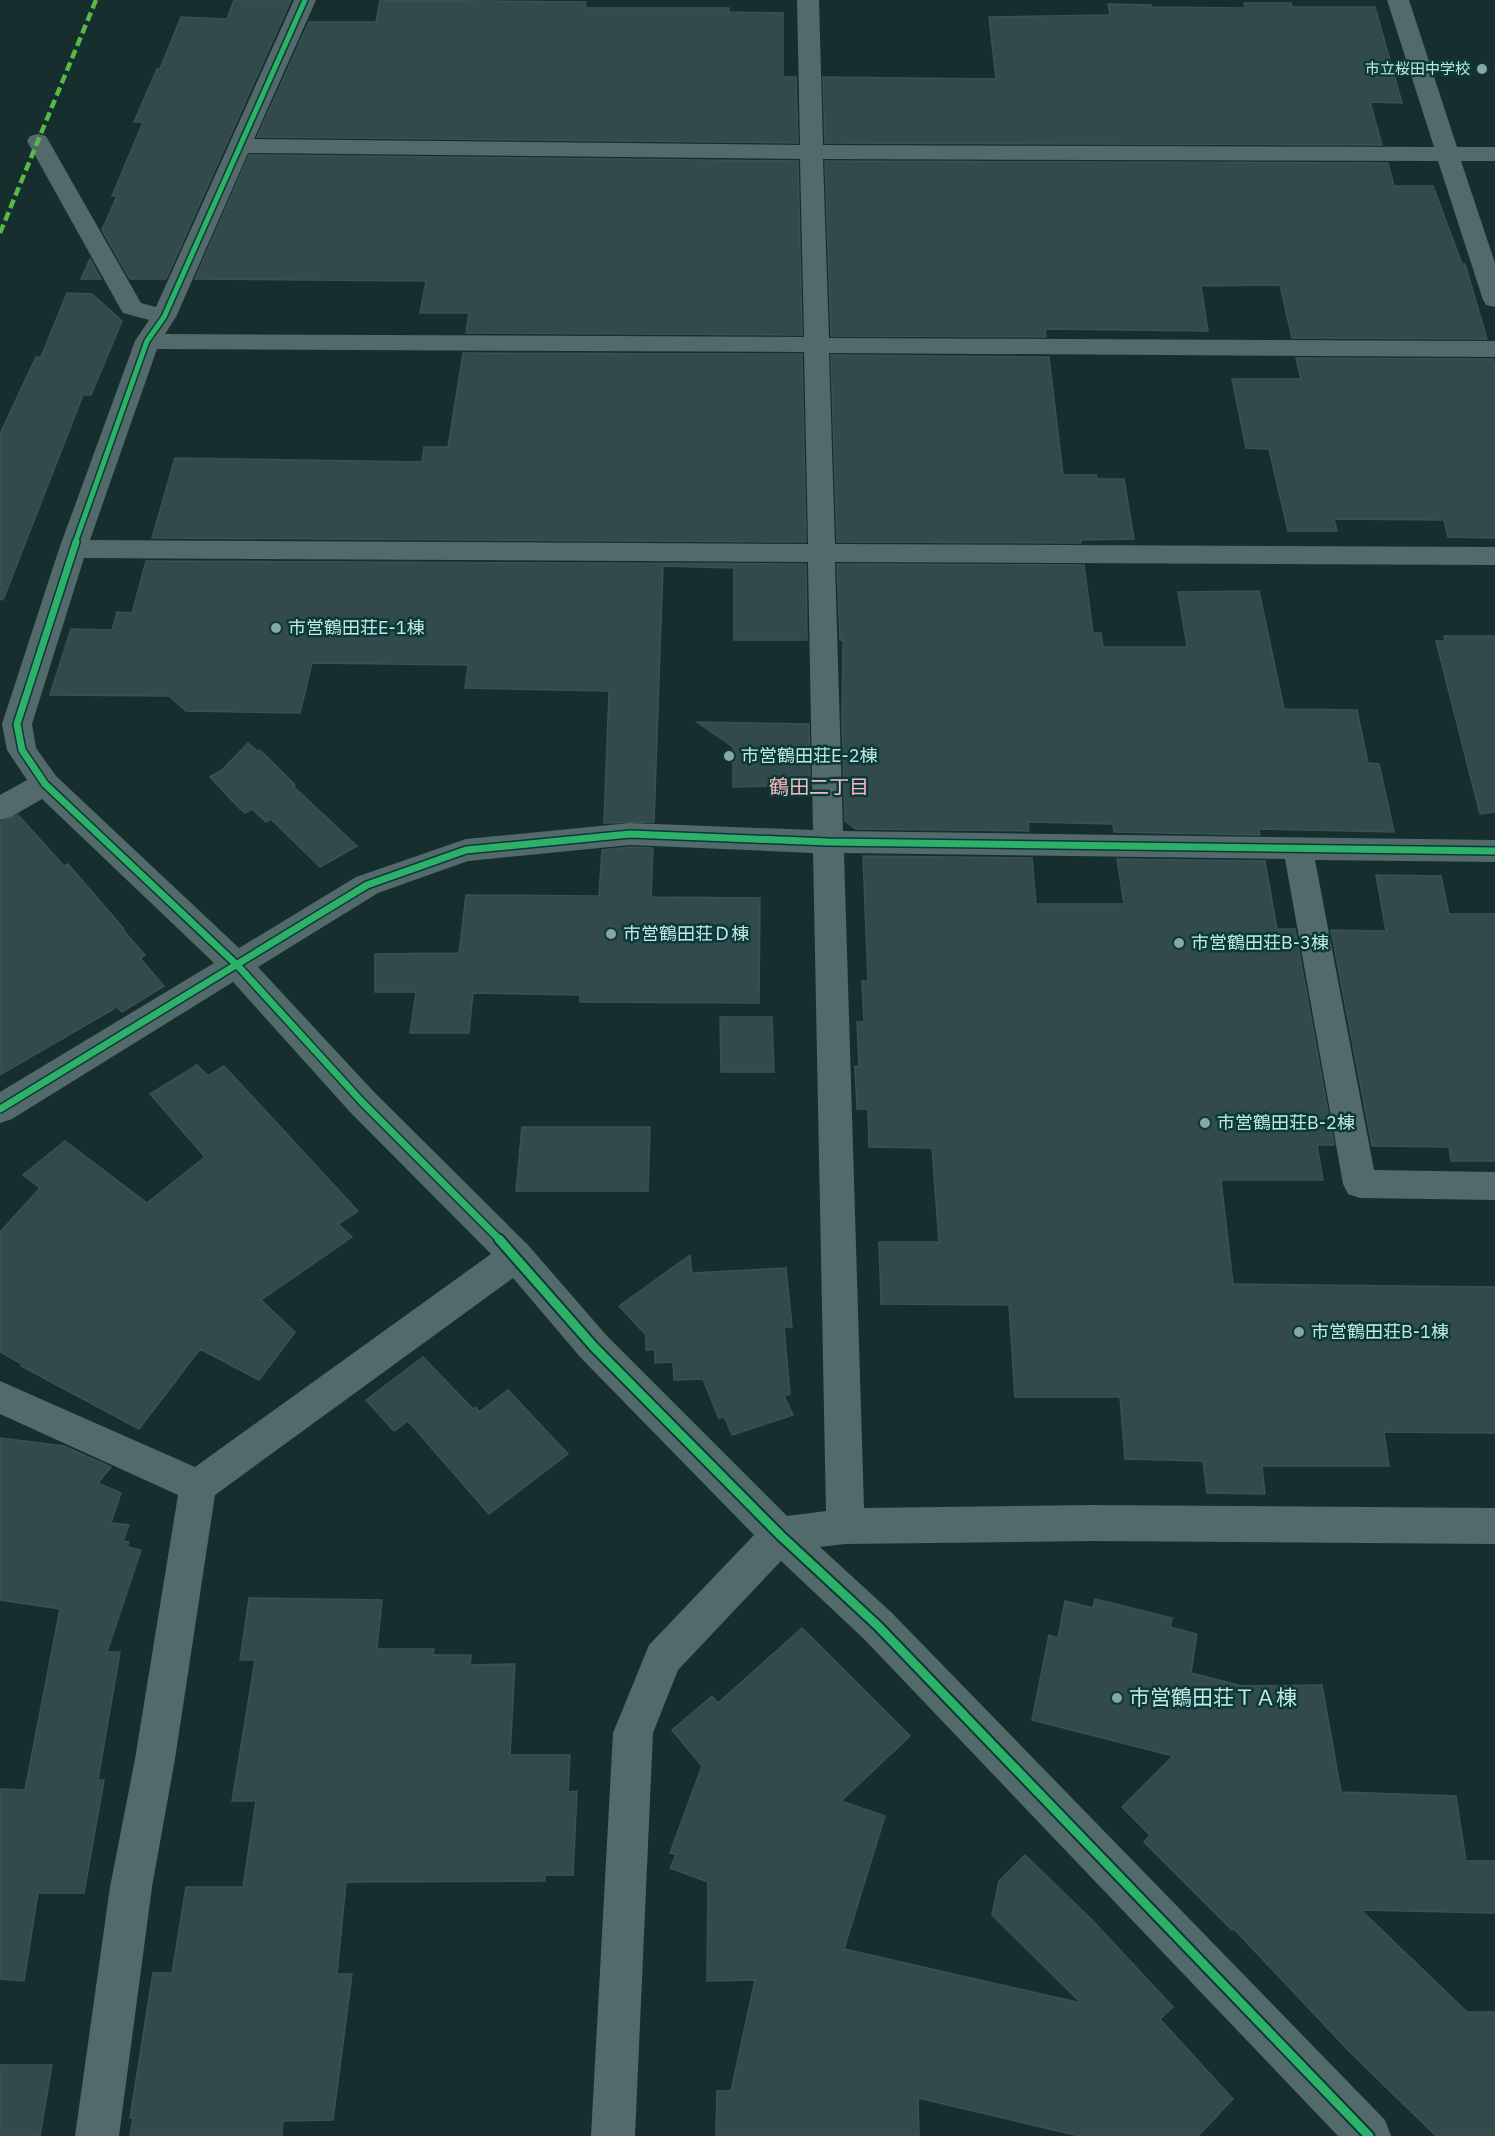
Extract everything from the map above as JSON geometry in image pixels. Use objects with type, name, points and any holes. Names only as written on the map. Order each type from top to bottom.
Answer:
[{"type":"street","points":[[305,0],[164,317],[147,341],[73,549],[17,724],[22,750],[45,784],[237,966],[362,1102],[516,1257],[594,1347],[780,1535],[878,1626],[1369,2136]]},
{"type":"street","points":[[808,0],[814,345],[822,551],[844,1526]]},
{"type":"street","points":[[1398,0],[1495,300]]},
{"type":"street","points":[[38,141],[132,308],[164,317]]},
{"type":"street","points":[[240,146],[812,152],[1495,154]]},
{"type":"street","points":[[147,341],[1495,349]]},
{"type":"street","points":[[73,549],[1495,556]]},
{"type":"street","points":[[0,809],[45,784]]},
{"type":"street","points":[[0,1109],[367,885],[466,850],[630,834],[828,842],[1495,850]]},
{"type":"street","points":[[1298,849],[1360,1184],[1495,1186]]},
{"type":"street","points":[[97,2136],[131,1887],[155,1759],[198,1486],[516,1257]]},
{"type":"street","points":[[0,1396],[198,1486]]},
{"type":"street","points":[[613,2136],[633,1733],[663,1658],[780,1535],[844,1526],[1102,1523],[1495,1526]]},
{"type":"building","points":[[234,0],[291,0],[166,279],[130,279],[102,230],[117,196],[112,196],[143,122],[134,122],[157,69],[160,69],[181,17],[227,19]]},
{"type":"building","points":[[380,0],[586,2],[585,8],[729,8],[729,12],[783,13],[783,77],[796,77],[798,143],[257,137],[309,22],[376,22]]},
{"type":"building","points":[[1244,3],[1291,3],[1292,7],[1375,7],[1402,103],[1370,102],[1382,145],[825,143],[823,77],[996,79],[989,17],[1110,15],[1108,4],[1245,8]]},
{"type":"building","points":[[249,155],[798,161],[802,335],[466,333],[469,313],[420,313],[426,281],[195,279]]},
{"type":"building","points":[[825,161],[1388,163],[1394,186],[1433,186],[1462,264],[1465,264],[1487,339],[1292,338],[1280,285],[1201,286],[1208,331],[1045,329],[1046,337],[831,336]]},
{"type":"building","points":[[90,259],[101,279],[81,279]]},
{"type":"building","points":[[67,293],[92,294],[122,321],[91,395],[83,395],[3,600],[0,599],[0,434],[36,357],[41,357]]},
{"type":"building","points":[[463,353],[802,354],[806,542],[152,538],[175,458],[422,462],[424,447],[448,447]]},
{"type":"building","points":[[831,355],[1049,357],[1063,475],[1096,475],[1097,479],[1124,479],[1134,539],[1081,540],[1081,543],[837,542]]},
{"type":"building","points":[[1296,358],[1493,359],[1495,366],[1495,538],[1448,537],[1444,520],[1334,519],[1337,531],[1288,531],[1269,449],[1246,448],[1232,379],[1301,379]]},
{"type":"building","points":[[146,561],[806,564],[807,640],[734,640],[734,568],[663,566],[654,822],[604,823],[609,691],[465,688],[468,665],[312,663],[300,713],[186,711],[169,696],[50,695],[71,629],[112,630],[117,612],[132,613]]},
{"type":"building","points":[[837,564],[1084,565],[1093,633],[1101,633],[1103,647],[1187,647],[1178,592],[1259,591],[1284,709],[1357,710],[1368,763],[1379,764],[1394,832],[1259,829],[1260,835],[1114,832],[1113,824],[1028,822],[1029,831],[856,829],[845,821],[842,721],[843,640],[840,640]]},
{"type":"building","points":[[1444,636],[1495,636],[1495,812],[1480,814],[1436,641],[1445,641]]},
{"type":"building","points":[[697,722],[809,724],[810,785],[792,786],[776,775],[776,786],[733,787],[733,747]]},
{"type":"building","points":[[248,743],[257,751],[260,750],[295,785],[293,786],[357,846],[320,867],[271,819],[266,822],[252,809],[245,813],[238,807],[210,777],[222,770]]},
{"type":"building","points":[[18,815],[64,866],[68,864],[124,929],[145,955],[140,958],[164,986],[122,1012],[117,1007],[0,1075],[0,822]]},
{"type":"building","name":"市営鶴田荘Ｄ棟","points":[[630,847],[653,848],[651,897],[760,898],[759,1003],[580,1002],[580,995],[473,993],[469,1033],[410,1033],[416,992],[375,992],[375,954],[459,953],[466,895],[599,896],[602,850]]},
{"type":"building","points":[[863,856],[1032,858],[1036,904],[1124,904],[1117,859],[1265,861],[1277,929],[1295,929],[1334,1145],[1317,1145],[1323,1180],[1221,1180],[1233,1284],[1495,1287],[1495,1433],[1384,1432],[1389,1466],[1262,1466],[1265,1494],[1207,1493],[1203,1461],[1125,1459],[1120,1397],[1015,1397],[1009,1305],[881,1304],[879,1242],[939,1242],[932,1148],[869,1147],[868,1109],[857,1109],[855,1066],[859,1066],[857,1022],[864,1022],[862,981],[868,981]]},
{"type":"building","points":[[1376,875],[1441,876],[1449,914],[1495,914],[1495,1161],[1451,1161],[1449,1147],[1372,1146],[1331,930],[1386,931]]},
{"type":"building","points":[[720,1017],[772,1017],[774,1072],[721,1072]]},
{"type":"building","points":[[197,1065],[208,1076],[224,1066],[358,1211],[338,1224],[352,1237],[261,1300],[295,1332],[259,1380],[200,1349],[139,1429],[21,1366],[22,1364],[0,1352],[0,1232],[40,1188],[23,1175],[65,1141],[147,1203],[205,1157],[150,1094]]},
{"type":"building","points":[[522,1127],[650,1127],[648,1191],[516,1191]]},
{"type":"building","points":[[690,1255],[692,1273],[786,1268],[792,1327],[784,1327],[790,1394],[784,1396],[793,1415],[732,1435],[724,1416],[719,1419],[703,1379],[674,1380],[673,1362],[655,1363],[655,1350],[646,1350],[646,1335],[619,1306]]},
{"type":"building","points":[[423,1357],[473,1409],[476,1407],[479,1412],[508,1390],[568,1454],[489,1514],[408,1421],[394,1431],[366,1400]]},
{"type":"building","points":[[0,1438],[64,1446],[111,1467],[98,1483],[121,1493],[111,1523],[129,1525],[123,1541],[129,1542],[127,1547],[141,1550],[107,1652],[120,1652],[98,1780],[104,1780],[84,1893],[38,1893],[24,1981],[0,1979],[0,1789],[25,1790],[60,1609],[0,1600]]},
{"type":"building","points":[[249,1598],[382,1600],[377,1649],[434,1649],[433,1655],[471,1655],[470,1665],[515,1664],[510,1755],[570,1755],[568,1792],[577,1791],[573,1875],[545,1875],[545,1881],[346,1882],[337,1974],[352,1974],[333,2120],[283,2121],[282,2136],[130,2136],[133,2118],[130,2118],[153,1973],[172,1973],[186,1887],[243,1887],[256,1801],[232,1801],[255,1660],[240,1660]]},
{"type":"building","points":[[1095,1599],[1172,1618],[1170,1627],[1197,1634],[1191,1673],[1242,1686],[1322,1685],[1341,1792],[1456,1796],[1466,1861],[1495,1861],[1495,1913],[1361,1910],[1467,2012],[1495,2012],[1495,2136],[1436,2136],[1349,2051],[1233,1928],[1232,1930],[1144,1842],[1150,1835],[1122,1807],[1173,1756],[1032,1720],[1049,1635],[1058,1638],[1065,1601],[1093,1608]]},
{"type":"building","points":[[802,1628],[910,1736],[841,1801],[885,1816],[844,1949],[1081,2003],[992,1915],[999,1881],[1025,1855],[1093,1921],[1173,2007],[1160,2019],[1233,2099],[1198,2136],[1079,2136],[918,2098],[919,2136],[716,2136],[717,2091],[731,2091],[755,1980],[707,1981],[708,1882],[670,1868],[676,1855],[670,1853],[702,1766],[672,1730],[712,1696],[718,1703]]},
{"type":"building","points":[[0,2065],[52,2065],[40,2136],[0,2136]]},
{"type":"marked path","points":[[0,233],[96,0]]},
{"type":"cycle path","points":[[305,0],[164,317],[147,341],[73,549],[17,724],[22,750],[45,784],[238,966],[362,1102],[516,1256],[594,1347],[780,1535],[878,1626],[1369,2136]]},
{"type":"cycle path","points":[[0,1109],[367,885],[466,850],[630,834],[828,842],[1495,851]]},
{"type":"place","name":"市立桜田中学校","points":[[1482,69]]},
{"type":"place","name":"市営鶴田荘E-1棟","points":[[276,628]]},
{"type":"place","name":"市営鶴田荘E-2棟","points":[[729,756]]},
{"type":"place","name":"市営鶴田荘Ｄ棟","points":[[611,934]]},
{"type":"place","name":"市営鶴田荘B-3棟","points":[[1179,943]]},
{"type":"place","name":"市営鶴田荘B-2棟","points":[[1205,1123]]},
{"type":"place","name":"市営鶴田荘B-1棟","points":[[1299,1332]]},
{"type":"place","name":"市営鶴田荘ＴＡ棟","points":[[1117,1698]]},
{"type":"district","name":"鶴田二丁目","points":[[819,787]]}]
